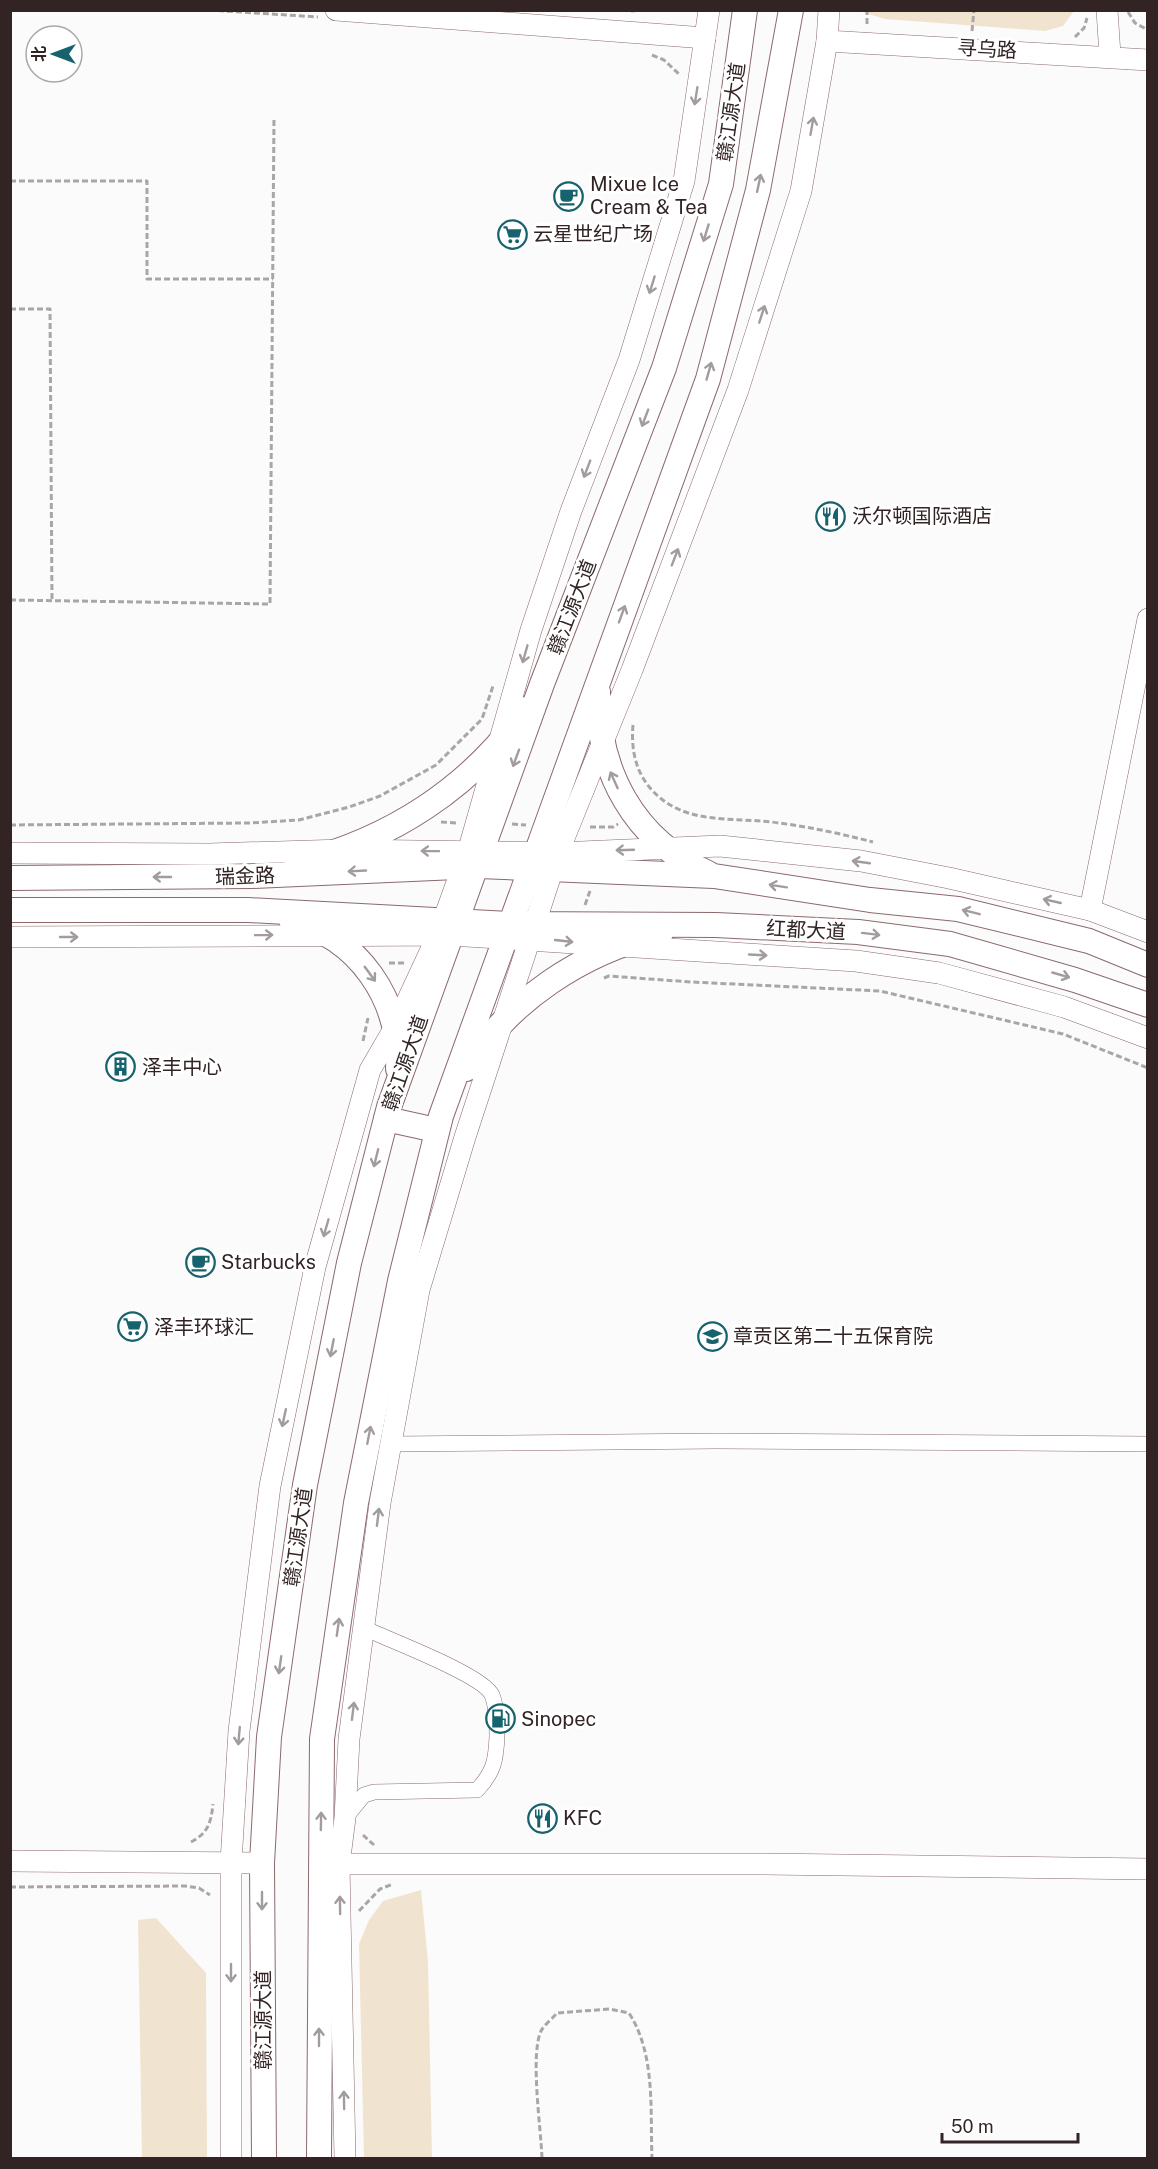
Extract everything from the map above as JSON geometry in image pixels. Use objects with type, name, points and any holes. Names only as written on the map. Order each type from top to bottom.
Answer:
[{"type":"main road","name":"赣江源大道","points":[[264,2158],[262,1863],[269,1737],[305,1485],[349,1263],[387,1113],[447,927],[664,368],[721,184],[745,10]]},
{"type":"main road","name":"赣江源大道","points":[[319,2158],[329,1864],[322,1739],[356,1503],[400,1281],[439,1123],[507,930],[544,861],[601,669],[708,379],[758,190],[791,10]]},
{"type":"main road","points":[[601,669],[598,713],[601,742],[612,778],[622,798],[647,831],[667,849],[714,876]]},
{"type":"main road","points":[[251,876],[343,850],[381,834],[437,801],[462,781],[500,743],[542,684]]},
{"type":"main road","name":"红都大道","points":[[473,859],[544,861],[714,876],[870,900],[958,909],[1089,940],[1148,965]]},
{"type":"main road","name":"瑞金路","points":[[10,878],[251,876],[473,859]]},
{"type":"main road","name":"瑞金路","points":[[10,910],[248,910],[447,927]]},
{"type":"main road","points":[[248,910],[293,921],[326,934],[344,945],[370,972],[388,1003],[395,1027],[397,1072],[387,1113],[439,1123],[469,1064],[502,1024],[555,979],[617,946],[659,933],[716,925]]},
{"type":"main road","name":"红都大道","points":[[447,927],[532,931],[716,925],[858,932],[950,944],[1075,980],[1148,1005]]},
{"type":"street","points":[[10,853],[208,854],[343,850],[430,851],[473,859],[500,743],[531,630],[571,511],[629,360],[684,181],[709,10]]},
{"type":"street","points":[[345,2158],[329,1864],[345,1818],[349,1739],[380,1503],[419,1290],[532,931],[544,861],[601,742],[632,670],[741,379],[801,190],[827,41],[830,10]]},
{"type":"street","points":[[1107,10],[1110,55]]},
{"type":"street","points":[[331,14],[705,38]]},
{"type":"street","name":"寻乌路","points":[[827,41],[1110,55],[1148,60]]},
{"type":"street","points":[[1090,910],[1148,619]]},
{"type":"street","points":[[544,861],[720,846],[861,861],[1090,910],[1148,932]]},
{"type":"street","points":[[10,937],[399,934],[447,927]]},
{"type":"street","points":[[231,2158],[231,1862],[239,1731],[270,1486],[315,1267],[370,1070],[447,927]]},
{"type":"street","points":[[532,931],[617,946],[856,961],[939,973],[1064,1007],[1148,1038]]},
{"type":"street","points":[[391,1444],[704,1441],[1148,1444]]},
{"type":"street","points":[[345,1818],[364,1795],[374,1792],[477,1790],[491,1775],[495,1754],[496,1714],[492,1695],[482,1682],[363,1628]]},
{"type":"street","points":[[10,1861],[262,1863]]},
{"type":"street","points":[[329,1864],[764,1864],[1148,1869]]},
{"type":"path","points":[[209,10],[331,14]]},
{"type":"path","points":[[867,10],[867,28]]},
{"type":"path","points":[[971,36],[974,10]]},
{"type":"path","points":[[1127,10],[1135,23],[1148,30]]},
{"type":"path","points":[[643,51],[664,60],[680,74],[684,83]]},
{"type":"path","points":[[10,600],[270,604],[274,117]]},
{"type":"path","points":[[10,181],[147,181],[147,279],[273,279]]},
{"type":"path","points":[[10,309],[50,309],[52,601]]},
{"type":"path","points":[[10,825],[269,822],[299,820],[349,807],[380,796],[436,765],[482,719],[496,677]]},
{"type":"path","points":[[633,720],[631,740],[636,765],[645,783],[663,802],[679,812],[701,817],[778,823],[875,842]]},
{"type":"path","points":[[430,851],[441,822]]},
{"type":"path","points":[[387,963],[399,934]]},
{"type":"path","points":[[361,1048],[369,1015]]},
{"type":"path","points":[[180,1843],[191,1842],[204,1835],[212,1821],[213,1801]]},
{"type":"path","points":[[358,1915],[380,1889],[399,1882]]},
{"type":"path","points":[[10,1887],[185,1886],[199,1888],[215,1900]]},
{"type":"path","points":[[542,2158],[536,2088],[536,2061],[541,2031],[557,2013],[609,2009],[629,2013],[640,2030],[649,2073],[652,2158]]},
{"type":"shaded area","points":[[859,11],[1074,11],[1063,26],[1045,31],[885,19]]},
{"type":"shaded area","points":[[421,1890],[428,1961],[432,2158],[364,2158],[359,1944],[369,1920],[383,1901]]},
{"type":"shaded area","points":[[156,1918],[206,1973],[207,2158],[142,2158],[138,1920]]},
{"type":"place","name":"Mixue Ice Cream & Tea","points":[[569,196]]},
{"type":"place","name":"云星世纪广场","points":[[512,234]]},
{"type":"place","name":"沃尔顿国际酒店","points":[[831,516]]},
{"type":"place","name":"泽丰中心","points":[[121,1067]]},
{"type":"place","name":"Starbucks","points":[[200,1262]]},
{"type":"place","name":"泽丰环球汇","points":[[133,1327]]},
{"type":"place","name":"章贡区第二十五保育院","points":[[712,1336]]},
{"type":"place","name":"Sinopec","points":[[500,1719]]},
{"type":"place","name":"KFC","points":[[542,1818]]}]
